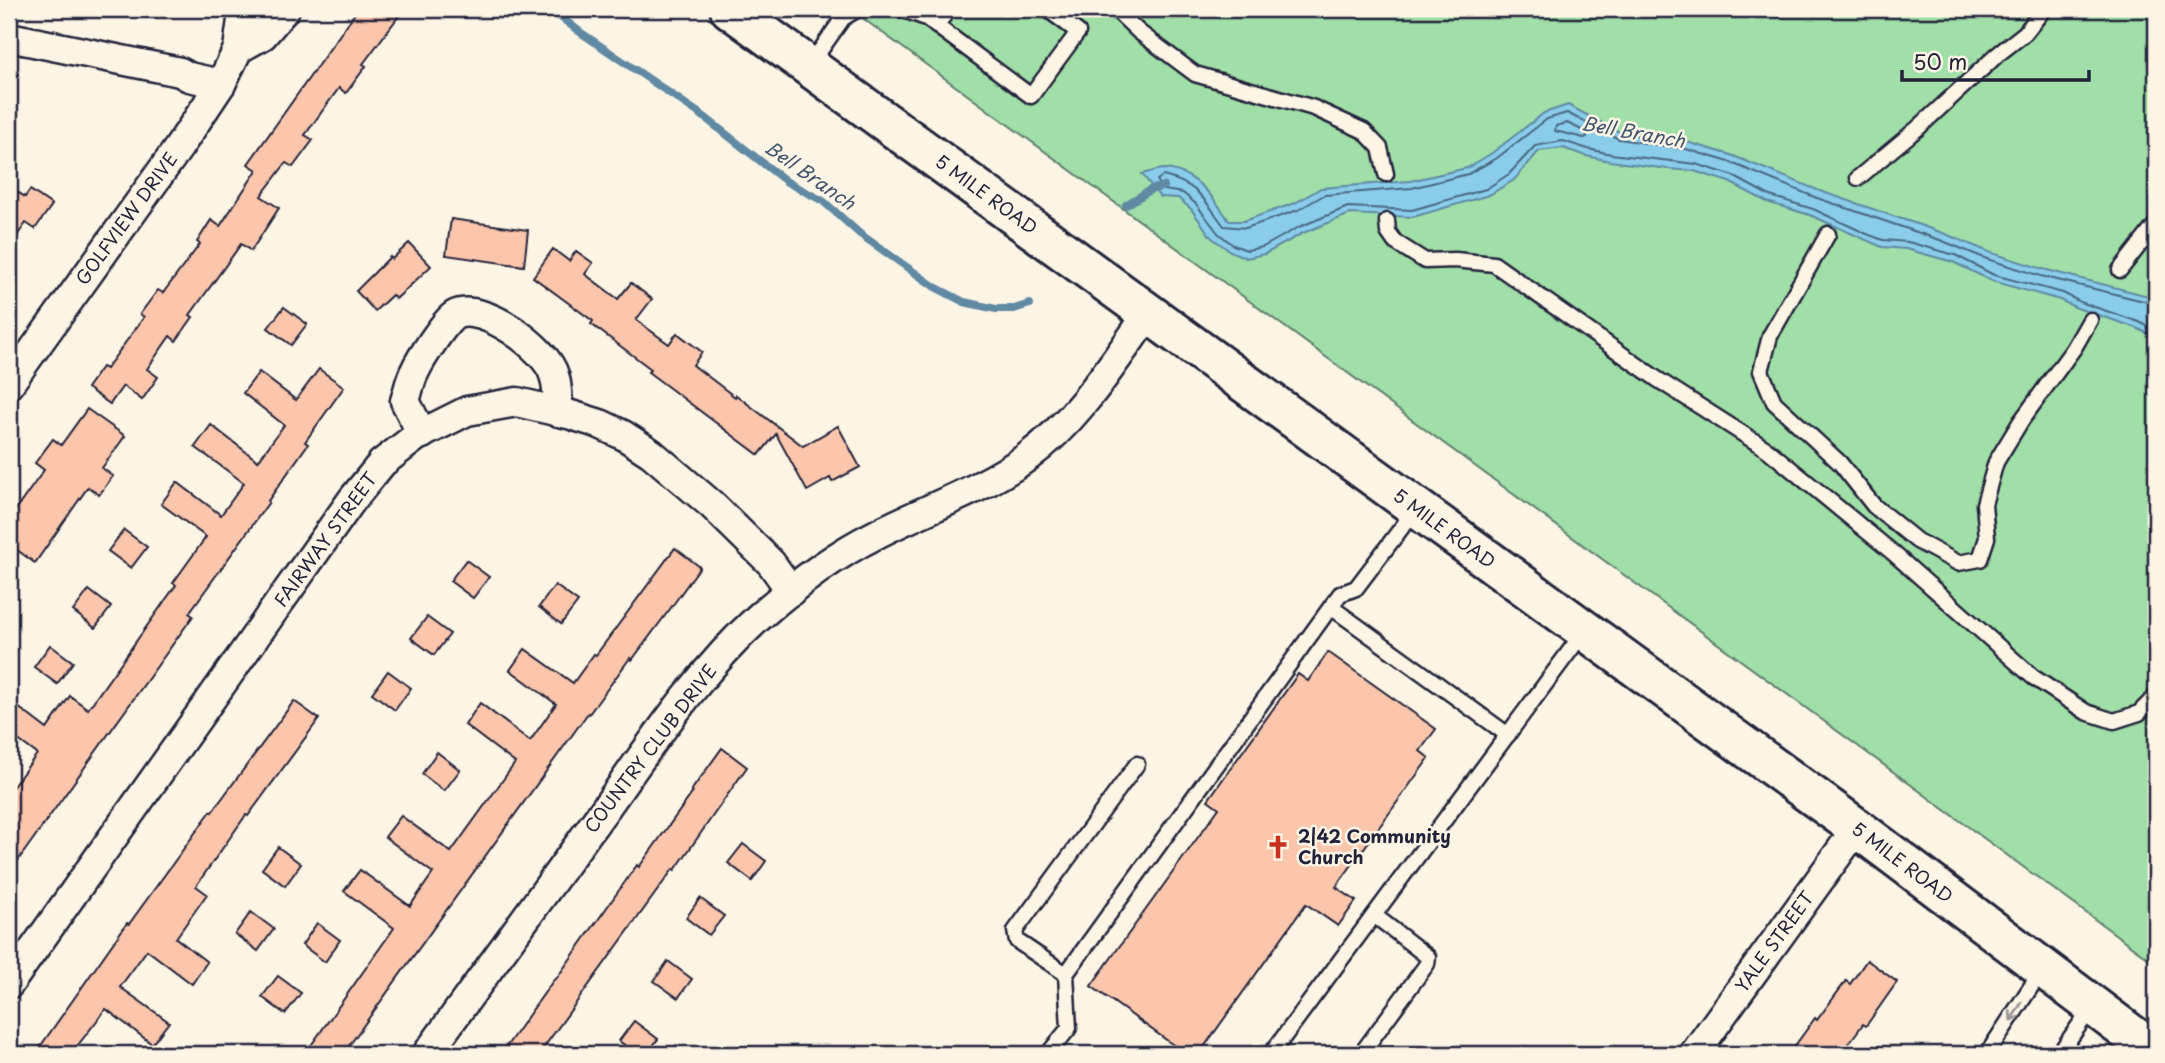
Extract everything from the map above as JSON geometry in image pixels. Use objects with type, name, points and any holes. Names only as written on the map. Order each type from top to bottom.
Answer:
[{"type":"main road","name":"5 MILE ROAD","points":[[730,9],[1857,828],[2156,1053]]},
{"type":"street","name":"GOLFVIEW DRIVE","points":[[9,384],[221,84],[238,49],[242,20],[247,9]]},
{"type":"street","points":[[238,49],[263,35],[285,9]]},
{"type":"street","points":[[9,37],[180,72],[188,77],[221,84]]},
{"type":"street","points":[[422,434],[405,401],[414,372],[441,329],[455,315],[467,313],[488,317],[511,328],[536,347],[554,373],[559,412]]},
{"type":"street","name":"COUNTRY CLUB DRIVE","points":[[427,1054],[673,714],[734,642],[791,591],[825,565],[873,536],[993,478],[1046,443],[1071,417],[1148,314]]},
{"type":"street","name":"FAIRWAY STREET","points":[[9,984],[352,500],[382,463],[400,448],[467,411],[517,402],[600,424],[623,435],[651,453],[712,505],[771,563],[791,591]]},
{"type":"street","name":"YALE STREET","points":[[1694,1054],[1857,828]]},
{"type":"lane","points":[[809,66],[843,18],[858,9]]},
{"type":"lane","points":[[901,9],[926,18],[1031,96],[1078,32],[1047,9]]},
{"type":"lane","points":[[936,26],[949,9]]},
{"type":"lane","points":[[1115,9],[1139,32],[1195,74],[1314,107],[1364,131],[1380,148],[1387,174]]},
{"type":"lane","points":[[1858,178],[2025,33],[2044,9]]},
{"type":"lane","points":[[1387,221],[1388,232],[1395,242],[1425,261],[1455,260],[1494,264],[1657,379],[1768,450],[1901,560],[2033,677],[2086,712],[2114,721],[2139,713],[2156,696]]},
{"type":"lane","points":[[2120,270],[2156,224]]},
{"type":"lane","points":[[1828,234],[1769,336],[1761,371],[1774,402],[1840,463],[1874,506],[1917,541],[1958,563],[1980,559],[1987,538],[1984,503],[1996,462],[2021,421],[2074,348],[2090,320]]},
{"type":"lane","points":[[1048,1054],[1069,1028],[1066,974],[1340,594],[1356,588],[1416,509]]},
{"type":"lane","points":[[1331,607],[1508,735]]},
{"type":"lane","points":[[1271,1054],[1584,631]]},
{"type":"lane","points":[[1066,974],[1017,941],[1015,931],[1137,764]]},
{"type":"lane","points":[[1361,1054],[1427,964],[1428,957],[1374,915]]},
{"type":"lane","points":[[1987,1054],[2043,969]]},
{"type":"lane","points":[[2059,1054],[2093,1006]]},
{"type":"green space","points":[[850,9],[2156,9],[2156,964]]},
{"type":"water","points":[[1568,105],[1621,133],[1687,142],[1731,155],[1820,191],[1943,233],[1989,252],[2156,298],[2156,338],[2137,328],[2060,300],[1992,281],[1953,262],[1906,249],[1882,247],[1810,215],[1767,202],[1729,182],[1694,171],[1610,161],[1563,148],[1539,151],[1514,180],[1489,195],[1413,217],[1350,214],[1303,233],[1265,254],[1246,258],[1212,238],[1191,209],[1178,198],[1160,197],[1142,174],[1164,169],[1185,175],[1210,195],[1229,221],[1244,221],[1295,203],[1321,188],[1410,181],[1467,168],[1492,153],[1544,113]]},
{"type":"building","points":[[358,9],[404,9],[363,64],[366,66],[346,93],[339,88],[305,135],[313,140],[293,167],[286,163],[261,196],[279,208],[251,251],[241,244],[190,315],[193,317],[176,341],[170,336],[147,369],[158,377],[142,400],[123,386],[110,404],[87,388],[102,367],[106,369],[144,317],[140,314],[158,290],[163,293],[200,244],[197,242],[211,220],[220,226],[257,170],[248,164]]},
{"type":"building","points":[[9,186],[25,197],[30,190],[52,205],[35,229],[26,223],[9,247]]},
{"type":"building","points":[[451,219],[528,230],[524,266],[446,255]]},
{"type":"building","points":[[409,243],[431,266],[396,299],[392,295],[375,311],[356,291],[390,257],[392,259]]},
{"type":"building","points":[[553,249],[569,261],[576,251],[593,263],[585,274],[618,299],[631,283],[652,299],[636,320],[669,344],[677,333],[702,352],[693,365],[803,446],[838,426],[860,467],[832,482],[830,478],[807,491],[776,434],[759,455],[648,372],[651,369],[591,324],[593,321],[533,277]]},
{"type":"building","points":[[284,307],[307,324],[291,345],[268,328]]},
{"type":"building","points":[[319,369],[344,387],[305,442],[308,444],[269,502],[189,613],[193,616],[9,873],[9,792],[37,754],[9,733],[9,700],[47,729],[70,696],[88,709],[176,585],[173,583],[206,537],[161,504],[177,482],[221,515],[244,483],[195,447],[211,425],[258,461],[284,425],[243,393],[259,372],[296,400]]},
{"type":"building","points":[[87,409],[125,436],[102,468],[113,476],[99,495],[88,487],[35,563],[9,544],[9,519],[44,470],[35,463],[53,439],[61,445]]},
{"type":"building","points":[[124,530],[147,547],[131,568],[108,551]]},
{"type":"building","points":[[675,548],[700,567],[670,609],[588,713],[343,1054],[305,1054],[394,928],[344,891],[360,870],[410,906],[433,873],[385,837],[401,816],[451,852],[515,763],[465,725],[480,703],[530,741],[556,704],[510,670],[525,649],[573,683]]},
{"type":"building","points":[[466,560],[489,577],[473,598],[450,581]]},
{"type":"building","points":[[555,585],[578,602],[561,624],[539,607]]},
{"type":"building","points":[[89,590],[111,607],[95,628],[73,611]]},
{"type":"building","points":[[427,617],[450,634],[434,655],[411,638]]},
{"type":"building","points":[[50,645],[73,662],[57,684],[34,667]]},
{"type":"building","name":"2|42 Community Church","points":[[1328,652],[1436,729],[1420,751],[1429,758],[1336,887],[1356,901],[1338,926],[1306,904],[1199,1054],[1186,1054],[1091,986],[1219,808],[1208,800],[1298,674],[1308,681]]},
{"type":"building","points":[[388,671],[411,688],[395,710],[372,693]]},
{"type":"building","points":[[294,701],[319,719],[196,886],[207,894],[176,938],[207,962],[192,984],[147,950],[120,987],[169,1022],[152,1044],[106,1009],[71,1054],[35,1054],[127,923],[129,924]]},
{"type":"building","points":[[722,748],[747,767],[675,870],[673,869],[539,1054],[501,1054],[637,865],[639,867]]},
{"type":"building","points":[[437,752],[460,770],[444,791],[422,774]]},
{"type":"building","points":[[743,844],[766,861],[752,881],[728,863]]},
{"type":"building","points":[[278,847],[301,864],[285,886],[262,869]]},
{"type":"building","points":[[700,898],[724,916],[709,935],[686,918]]},
{"type":"building","points":[[251,912],[274,929],[258,951],[235,934]]},
{"type":"building","points":[[317,923],[340,940],[325,962],[302,945]]},
{"type":"building","points":[[1867,960],[1897,982],[1866,1026],[1863,1024],[1841,1054],[1789,1054],[1815,1018],[1817,1020],[1846,981],[1850,984]]},
{"type":"building","points":[[668,961],[692,979],[678,998],[654,981]]},
{"type":"building","points":[[278,976],[301,993],[285,1014],[262,997]]},
{"type":"building","points":[[634,1021],[658,1039],[647,1054],[637,1054],[619,1041]]},
{"type":"waterway","name":"Bell Branch","points":[[550,9],[703,116],[787,182],[823,201],[860,234],[935,287],[964,302],[996,309],[1014,309],[1030,304]]},
{"type":"waterway","name":"Bell Branch","points":[[1126,205],[1150,190],[1164,186]]},
{"type":"place","name":"2|42 Community Church","points":[[1278,847]]}]
